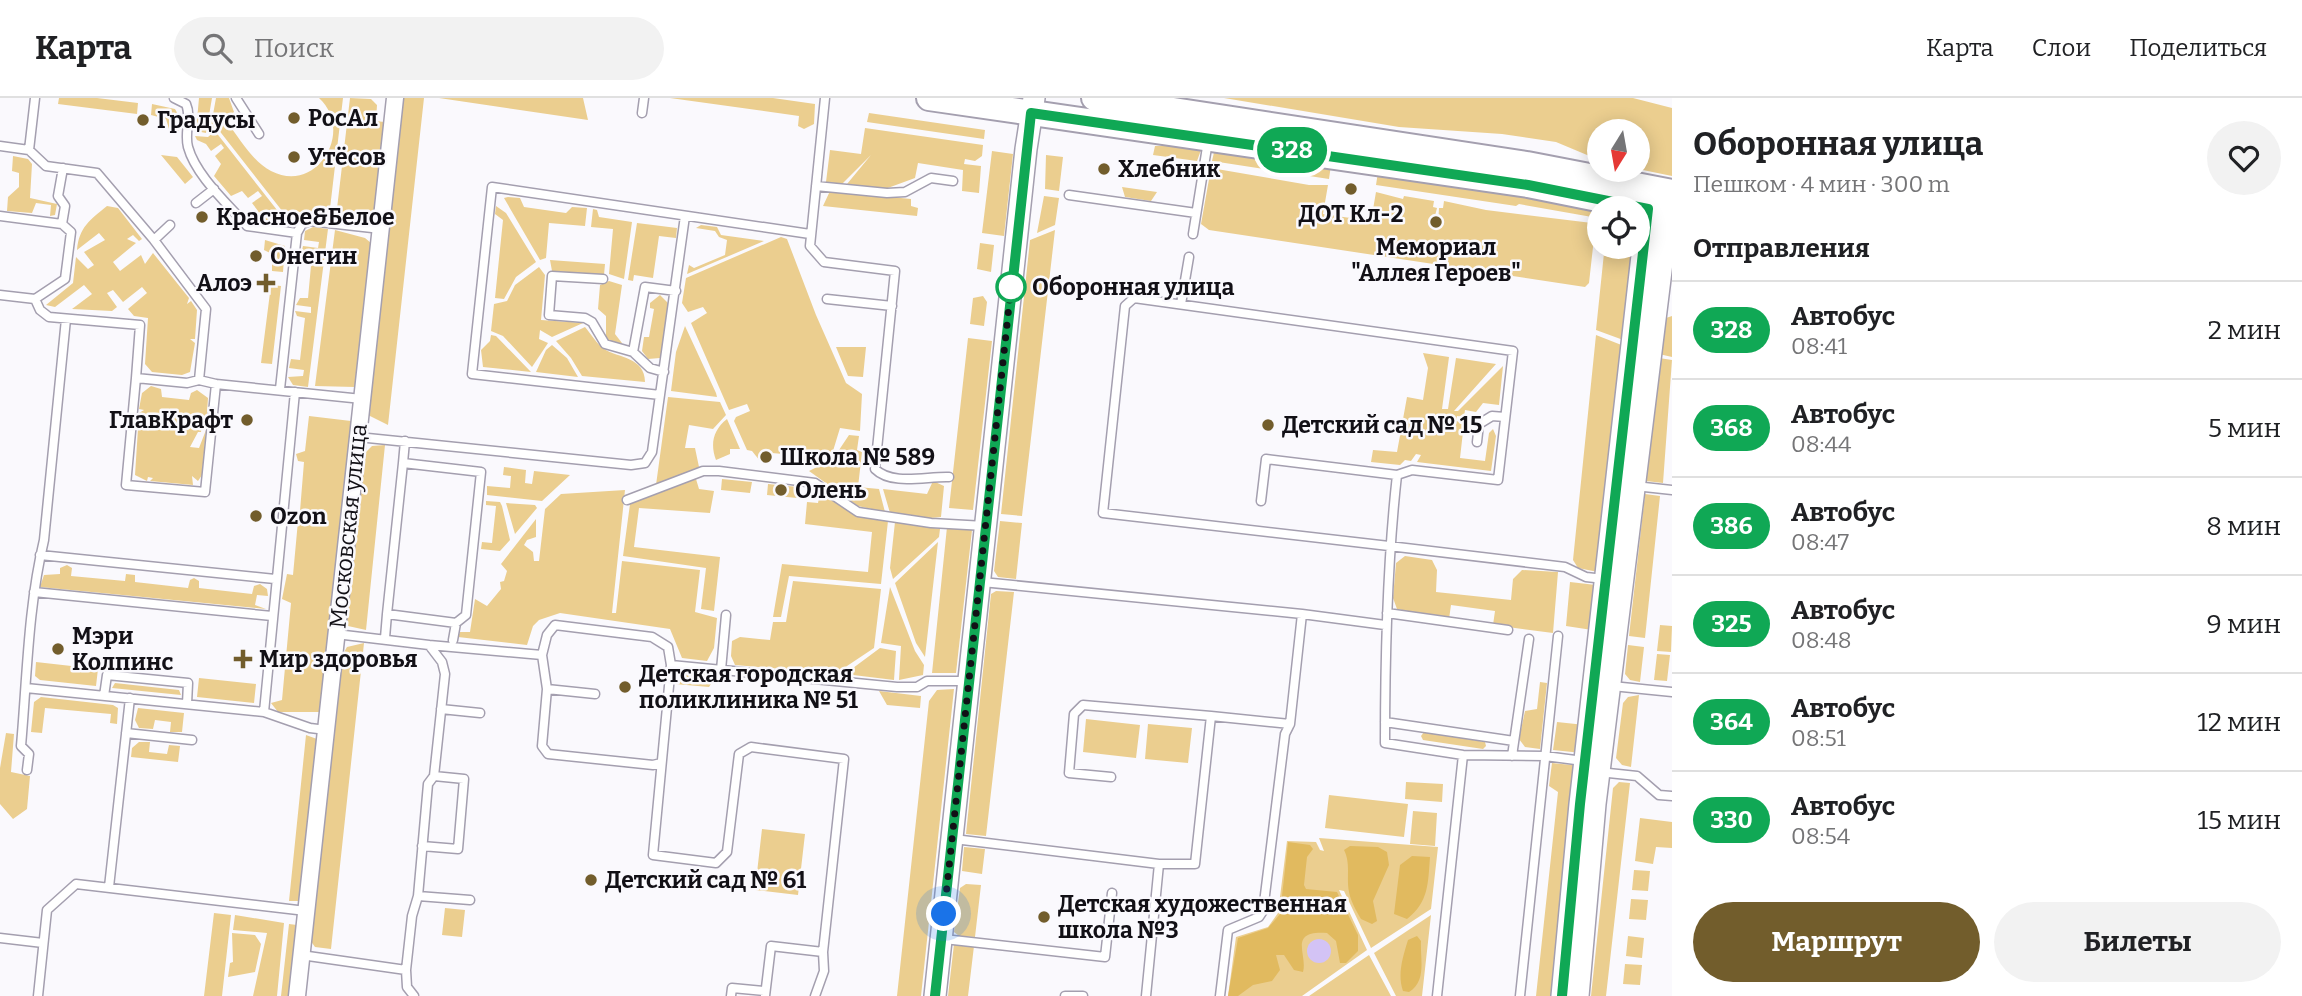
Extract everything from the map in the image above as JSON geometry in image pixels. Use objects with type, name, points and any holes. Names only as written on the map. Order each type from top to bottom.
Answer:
[{"type":"main road","points":[[929,98],[1033,106],[1208,138],[1665,204]]},
{"type":"main road","points":[[1094,98],[1527,164],[1665,204]]},
{"type":"main road","points":[[935,996],[1033,106]]},
{"type":"main road","points":[[1626,485],[1659,309],[1665,204]]},
{"type":"main road","points":[[1562,996],[1626,485],[1665,204]]},
{"type":"main road","points":[[1578,996],[1592,767]]},
{"type":"street","name":"Московская улица","points":[[297,996],[395,98]]},
{"type":"lane","points":[[29,150],[35,98]]},
{"type":"lane","points":[[174,98],[186,104],[190,113],[187,144],[214,189],[247,226],[297,233]]},
{"type":"lane","points":[[236,98],[259,134]]},
{"type":"lane","points":[[642,113],[644,98]]},
{"type":"lane","points":[[825,98],[810,246],[824,262],[895,271],[875,469],[884,475],[921,480],[934,476],[949,477]]},
{"type":"lane","points":[[1193,234],[1208,138]]},
{"type":"lane","points":[[0,146],[29,150],[46,166],[97,173],[154,240],[206,309],[199,380]]},
{"type":"lane","points":[[62,224],[65,206],[58,196],[63,168]]},
{"type":"lane","points":[[816,186],[887,193],[905,192],[931,178],[953,181]]},
{"type":"lane","points":[[660,395],[472,374],[492,187],[810,234]]},
{"type":"lane","points":[[196,204],[214,189]]},
{"type":"lane","points":[[1069,195],[1196,213]]},
{"type":"lane","points":[[0,216],[62,224],[71,232],[65,279],[35,299],[0,295]]},
{"type":"lane","points":[[358,437],[638,466],[645,463],[652,453],[685,216]]},
{"type":"lane","points":[[280,389],[297,233],[302,224],[310,221],[381,229]]},
{"type":"lane","points":[[154,240],[170,225]]},
{"type":"lane","points":[[1181,304],[1189,257]]},
{"type":"lane","points":[[603,279],[552,276],[549,315],[585,318],[592,322],[605,344],[633,352],[650,368],[664,372]]},
{"type":"lane","points":[[633,352],[645,287],[676,291]]},
{"type":"lane","points":[[1261,501],[1266,459],[1397,475],[1412,470],[1497,480],[1513,351],[1134,298],[1125,306],[1103,513],[1565,566],[1586,577],[1615,581]]},
{"type":"lane","points":[[35,299],[40,310],[49,317],[140,325],[126,485],[205,492],[216,384]]},
{"type":"lane","points":[[827,299],[891,306]]},
{"type":"lane","points":[[27,770],[29,754],[21,747],[34,592],[66,319]]},
{"type":"lane","points":[[136,378],[187,383],[199,380],[295,393],[362,398]]},
{"type":"lane","points":[[264,712],[295,393]]},
{"type":"lane","points":[[1477,442],[1479,424],[1492,416],[1505,417]]},
{"type":"lane","points":[[385,638],[405,441]]},
{"type":"lane","points":[[403,463],[481,472],[466,615],[456,623],[453,640]]},
{"type":"lane","points":[[627,500],[703,471],[719,471],[815,483],[858,512],[931,523],[985,526]]},
{"type":"lane","points":[[1397,475],[1389,546],[1392,562],[1385,625],[1385,743],[1463,755],[1545,756],[1637,776],[1659,795],[1672,796]]},
{"type":"lane","points":[[1626,485],[1670,488]]},
{"type":"lane","points":[[40,555],[275,579]]},
{"type":"lane","points":[[979,581],[1385,625]]},
{"type":"lane","points":[[34,592],[272,616]]},
{"type":"lane","points":[[387,614],[456,623]]},
{"type":"lane","points":[[1220,996],[1228,930],[1259,917],[1264,911],[1302,614]]},
{"type":"lane","points":[[1387,614],[1508,630]]},
{"type":"lane","points":[[721,670],[726,615]]},
{"type":"lane","points":[[661,763],[653,765],[548,754],[541,746],[547,689],[542,656],[547,635],[555,625],[652,637],[668,647],[671,664],[653,855],[716,863],[727,852],[739,754],[751,747],[844,759],[823,952],[824,971],[815,996]]},
{"type":"lane","points":[[336,634],[542,656]]},
{"type":"lane","points":[[1520,996],[1558,636]]},
{"type":"lane","points":[[1512,756],[1529,639]]},
{"type":"lane","points":[[414,996],[407,987],[406,970],[418,896],[428,784],[434,776],[445,674],[442,662],[429,645]]},
{"type":"lane","points":[[671,664],[897,687],[917,687],[927,681],[969,681]]},
{"type":"lane","points":[[104,696],[107,675],[188,683],[187,704]]},
{"type":"lane","points":[[1602,685],[1672,692]]},
{"type":"lane","points":[[26,688],[264,712],[310,728],[326,730]]},
{"type":"lane","points":[[547,689],[594,694]]},
{"type":"lane","points":[[108,887],[130,698]]},
{"type":"lane","points":[[1111,777],[1069,773],[1074,714],[1083,705],[1290,724]]},
{"type":"lane","points":[[441,709],[480,713]]},
{"type":"lane","points":[[952,839],[1159,864],[1195,864],[1212,716]]},
{"type":"lane","points":[[1385,722],[1514,741]]},
{"type":"lane","points":[[126,733],[192,740]]},
{"type":"lane","points":[[1437,996],[1463,755]]},
{"type":"lane","points":[[422,846],[458,849],[464,779],[434,776]]},
{"type":"lane","points":[[1146,996],[1159,864]]},
{"type":"lane","points":[[37,996],[47,910],[76,884],[240,899],[306,911]]},
{"type":"lane","points":[[941,938],[1104,957],[1112,893]]},
{"type":"lane","points":[[418,896],[470,900]]},
{"type":"lane","points":[[0,938],[43,943]]},
{"type":"lane","points":[[731,996],[732,988],[765,994],[771,946],[823,952]]},
{"type":"lane","points":[[301,955],[406,970]]},
{"type":"lane","points":[[1065,996],[1066,993],[1083,996]]},
{"type":"shaded area","points":[[59,98],[97,98],[138,103],[137,114],[58,104]]},
{"type":"shaded area","points":[[199,98],[212,98],[206,133],[196,131]]},
{"type":"shaded area","points":[[216,98],[229,98],[234,112],[210,131]]},
{"type":"shaded area","points":[[319,98],[343,98],[329,217],[293,211],[290,221],[218,129],[227,122],[252,156],[271,171],[288,176],[303,174],[316,167],[326,156],[332,142],[333,127],[329,112]]},
{"type":"shaded area","points":[[350,98],[371,99],[377,105],[376,121],[384,122],[374,213],[367,217],[336,217]]},
{"type":"shaded area","points":[[403,98],[424,98],[388,425],[368,415]]},
{"type":"shaded area","points":[[439,98],[583,98],[588,120]]},
{"type":"shaded area","points":[[670,98],[773,98],[815,104],[814,124],[804,129],[798,126],[799,116]]},
{"type":"shaded area","points":[[1224,98],[1633,98],[1672,108],[1672,176],[1650,171],[1650,119],[1587,119],[1587,155],[1556,142],[1502,134],[1399,127]]},
{"type":"shaded area","points":[[152,104],[175,109],[180,118],[179,131],[169,129],[166,119],[151,115]]},
{"type":"shaded area","points":[[869,113],[985,130],[984,139],[867,122]]},
{"type":"shaded area","points":[[865,128],[983,145],[982,156],[975,161],[965,159],[964,164],[981,166],[979,193],[962,191],[963,170],[918,163],[915,178],[885,189],[847,184],[871,155],[842,184],[826,182],[830,150],[861,154]]},
{"type":"shaded area","points":[[215,131],[288,224],[258,221],[258,211],[252,203],[262,196],[258,191],[248,198],[242,191],[231,196],[214,176],[221,164],[215,156],[224,148],[221,144],[211,151],[195,136],[208,137]]},
{"type":"shaded area","points":[[1197,145],[1201,150],[1197,161],[1153,155],[1155,146]]},
{"type":"shaded area","points":[[1215,148],[1331,165],[1329,179],[1212,161]]},
{"type":"shaded area","points":[[992,151],[1013,154],[1004,236],[982,233]]},
{"type":"shaded area","points":[[161,155],[177,157],[193,177],[185,184]]},
{"type":"shaded area","points":[[1046,155],[1063,157],[1059,191],[1045,189]]},
{"type":"shaded area","points":[[13,156],[28,159],[32,164],[30,198],[57,204],[55,215],[50,216],[51,205],[36,203],[32,213],[7,211],[8,197],[19,187],[19,173],[12,171]]},
{"type":"shaded area","points":[[1211,168],[1309,185],[1328,185],[1323,214],[1371,221],[1376,192],[1403,199],[1404,196],[1434,201],[1433,207],[1437,208],[1433,224],[1438,225],[1439,208],[1443,208],[1444,201],[1486,210],[1587,222],[1587,259],[1592,259],[1589,283],[1585,287],[1209,230],[1201,224]]},
{"type":"shaded area","points":[[1378,172],[1587,207],[1587,216],[1519,204],[1516,206],[1376,185]]},
{"type":"shaded area","points":[[1122,187],[1157,192],[1151,201],[1125,197]]},
{"type":"shaded area","points":[[830,191],[911,199],[911,206],[918,208],[917,216],[823,206]]},
{"type":"shaded area","points":[[1044,196],[1059,198],[1055,225],[1037,233]]},
{"type":"shaded area","points":[[504,198],[520,198],[524,207],[566,213],[572,207],[587,208],[585,226],[549,223],[546,258],[540,260]]},
{"type":"shaded area","points":[[107,206],[118,208],[142,239],[139,241],[133,235],[127,239],[136,243],[113,262],[120,271],[141,255],[145,264],[153,253],[189,298],[187,304],[191,301],[197,310],[195,339],[190,339],[195,343],[190,372],[182,375],[152,372],[145,364],[148,318],[134,316],[128,309],[147,293],[142,287],[123,302],[113,290],[107,293],[117,307],[112,311],[72,309],[92,294],[84,285],[55,307],[46,305],[73,283],[76,257],[88,269],[94,265],[84,252],[105,240],[99,233],[77,250],[78,242],[86,225]]},
{"type":"shaded area","points":[[496,206],[506,213],[536,262],[516,277],[504,299],[495,298],[503,220],[495,214]]},
{"type":"shaded area","points":[[593,209],[597,210],[599,217],[632,222],[624,279],[609,274],[613,229],[591,227]]},
{"type":"shaded area","points":[[637,223],[677,228],[676,238],[659,236],[653,278],[634,275],[633,281],[628,280]]},
{"type":"shaded area","points":[[701,225],[717,227],[721,235],[764,241],[687,274],[689,265],[694,268],[725,255],[727,240],[719,237],[715,231],[696,228]]},
{"type":"shaded area","points":[[313,227],[328,229],[308,387],[293,385],[288,377],[303,376],[304,370],[289,368],[291,359],[300,360],[305,318],[297,316],[295,311],[311,313],[311,307],[296,305],[300,298],[308,298],[312,255],[302,250],[303,246],[318,248],[319,242],[304,240],[305,231]]},
{"type":"shaded area","points":[[335,230],[365,238],[371,243],[355,387],[315,386]]},
{"type":"shaded area","points":[[1055,230],[1022,516],[1001,514],[1030,240]]},
{"type":"shaded area","points":[[781,237],[787,239],[846,383],[862,394],[860,431],[840,428],[833,451],[815,461],[796,463],[794,455],[772,453],[769,459],[760,461],[752,451],[747,450],[734,421],[736,417],[750,411],[747,404],[729,410],[691,323],[707,313],[703,307],[688,312],[682,303],[686,278]]},
{"type":"shaded area","points":[[265,240],[285,246],[283,272],[272,271],[272,254],[264,250]]},
{"type":"shaded area","points":[[980,243],[994,245],[991,272],[977,269]]},
{"type":"shaded area","points":[[1603,259],[1635,259],[1626,341],[1596,330]]},
{"type":"shaded area","points":[[550,260],[605,264],[604,275],[552,271]]},
{"type":"shaded area","points":[[539,267],[545,275],[541,320],[583,323],[552,337],[540,330],[539,339],[548,343],[532,367],[503,336],[491,331],[494,304],[507,301],[515,285]]},
{"type":"shaded area","points":[[609,281],[622,285],[615,334],[622,343],[615,345],[606,339],[606,316],[598,309],[600,285]]},
{"type":"shaded area","points":[[271,285],[281,286],[272,364],[261,363]]},
{"type":"shaded area","points":[[660,295],[670,305],[663,353],[660,358],[648,359],[642,351],[644,337],[649,337],[654,309],[650,308],[650,303]]},
{"type":"shaded area","points":[[983,296],[987,302],[984,326],[970,324],[973,298]]},
{"type":"shaded area","points":[[1672,316],[1672,357],[1659,354],[1666,318]]},
{"type":"shaded area","points":[[685,326],[717,397],[671,391],[676,352]]},
{"type":"shaded area","points":[[585,327],[604,349],[636,363],[644,374],[645,382],[582,376],[556,341]]},
{"type":"shaded area","points":[[491,335],[496,336],[531,372],[483,367],[481,350],[490,341]]},
{"type":"shaded area","points":[[1596,335],[1624,346],[1598,572],[1578,568],[1573,560]]},
{"type":"shaded area","points":[[968,338],[992,341],[973,510],[949,508]]},
{"type":"shaded area","points":[[552,345],[567,358],[578,377],[536,372],[546,350]]},
{"type":"shaded area","points":[[836,347],[866,347],[863,377],[848,376]]},
{"type":"shaded area","points":[[1423,353],[1449,357],[1442,409],[1448,409],[1456,358],[1496,364],[1454,411],[1458,411],[1503,366],[1499,405],[1483,403],[1476,412],[1465,410],[1464,417],[1457,416],[1456,421],[1464,423],[1460,458],[1485,461],[1489,433],[1493,429],[1496,436],[1491,471],[1417,462],[1421,455],[1416,454],[1411,461],[1405,460],[1400,465],[1371,462],[1373,450],[1397,452],[1407,397],[1423,400],[1428,368]]},
{"type":"shaded area","points":[[1659,358],[1672,360],[1663,483],[1646,481]]},
{"type":"shaded area","points":[[151,386],[161,389],[162,397],[189,400],[191,393],[197,390],[208,398],[206,426],[202,424],[201,432],[198,432],[190,447],[199,448],[206,430],[202,475],[198,481],[192,476],[193,485],[150,481],[153,478],[148,477],[147,481],[135,475],[139,413],[144,410],[139,409],[142,393]]},
{"type":"shaded area","points":[[668,397],[720,402],[726,415],[713,429],[689,425],[685,448],[695,448],[699,467],[656,485]]},
{"type":"shaded area","points":[[309,416],[351,421],[321,712],[278,712],[271,703],[282,700],[291,603],[282,599],[287,574],[293,575],[298,521],[292,520],[290,513],[300,511],[304,462],[298,461],[296,454],[305,451]]},
{"type":"shaded area","points":[[727,419],[740,449],[730,449],[730,454],[716,460],[714,438]]},
{"type":"shaded area","points":[[849,435],[859,436],[857,450],[862,452],[858,487],[879,489],[885,512],[858,506],[809,471],[833,459]]},
{"type":"shaded area","points":[[385,445],[366,630],[348,626],[346,618],[364,454],[372,446]]},
{"type":"shaded area","points":[[504,467],[526,470],[525,483],[532,484],[534,471],[570,475],[542,501],[487,495],[487,486],[510,488],[511,476],[503,475]]},
{"type":"shaded area","points":[[696,479],[699,489],[714,491],[710,513],[639,508],[634,547],[720,557],[714,611],[701,609],[706,568],[623,556],[630,504]]},
{"type":"shaded area","points":[[722,479],[752,482],[750,493],[721,490]]},
{"type":"shaded area","points":[[933,481],[944,486],[941,517],[890,513],[883,489],[927,494]]},
{"type":"shaded area","points":[[768,484],[798,487],[797,498],[767,495]]},
{"type":"shaded area","points":[[625,490],[612,613],[616,613],[622,561],[700,570],[695,612],[717,618],[714,648],[707,661],[682,658],[670,629],[560,613],[539,620],[533,626],[527,645],[458,637],[460,632],[470,632],[475,599],[487,606],[501,589],[500,582],[504,581],[507,571],[501,564],[536,519],[536,537],[527,540],[524,545],[533,552],[534,561],[539,561],[545,509],[561,494]]},
{"type":"shaded area","points":[[820,493],[857,516],[888,521],[881,584],[789,576],[781,617],[773,617],[782,564],[868,572],[872,532],[805,524],[807,502],[818,503]]},
{"type":"shaded area","points":[[1645,494],[1660,496],[1645,638],[1629,636]]},
{"type":"shaded area","points":[[486,501],[500,502],[502,506],[510,540],[500,551],[481,549],[482,542],[492,543],[496,506],[486,505]]},
{"type":"shaded area","points":[[506,503],[535,505],[537,508],[515,534]]},
{"type":"shaded area","points":[[1000,521],[1022,523],[1016,579],[998,577],[994,571]]},
{"type":"shaded area","points":[[895,522],[940,529],[939,537],[893,579],[890,568]]},
{"type":"shaded area","points":[[947,527],[972,530],[956,673],[932,673]]},
{"type":"shaded area","points":[[938,542],[925,657],[916,643],[895,583]]},
{"type":"shaded area","points":[[1405,556],[1432,560],[1437,570],[1436,592],[1511,600],[1513,579],[1522,570],[1558,572],[1553,633],[1493,625],[1495,611],[1451,605],[1449,619],[1397,609],[1393,598],[1396,563]]},
{"type":"shaded area","points":[[67,565],[72,568],[71,576],[125,581],[126,574],[135,575],[135,582],[188,588],[190,580],[194,578],[199,581],[199,588],[252,594],[254,586],[260,584],[267,589],[268,596],[257,595],[255,605],[266,609],[40,587],[44,575],[60,574],[60,568]]},
{"type":"shaded area","points":[[793,581],[881,589],[874,648],[847,666],[841,674],[735,665],[731,656],[732,641],[740,637],[770,640],[773,622],[786,622]]},
{"type":"shaded area","points":[[1570,582],[1596,585],[1592,630],[1566,626]]},
{"type":"shaded area","points":[[890,587],[915,651],[924,665],[923,675],[899,680],[901,646],[881,643]]},
{"type":"shaded area","points":[[996,591],[1014,592],[986,836],[966,834],[991,594]]},
{"type":"shaded area","points":[[1660,625],[1672,626],[1671,652],[1657,651]]},
{"type":"shaded area","points":[[364,643],[331,949],[315,947],[310,940],[343,654],[347,647]]},
{"type":"shaded area","points":[[1628,645],[1644,647],[1640,682],[1630,680],[1625,674]]},
{"type":"shaded area","points":[[880,648],[896,651],[894,680],[845,674]]},
{"type":"shaded area","points":[[1657,654],[1670,655],[1667,681],[1654,680]]},
{"type":"shaded area","points":[[36,662],[98,669],[96,686],[40,680],[35,676]]},
{"type":"shaded area","points":[[690,672],[716,676],[709,687],[675,684],[681,675]]},
{"type":"shaded area","points":[[199,678],[256,684],[254,703],[197,697]]},
{"type":"shaded area","points":[[1540,682],[1547,683],[1540,749],[1525,747],[1519,739],[1525,711],[1537,709]]},
{"type":"shaded area","points":[[115,683],[179,690],[181,695],[112,688]]},
{"type":"shaded area","points":[[954,689],[921,996],[897,996],[929,701],[937,690]]},
{"type":"shaded area","points":[[879,691],[921,696],[920,708],[887,705]]},
{"type":"shaded area","points":[[1639,695],[1631,767],[1622,765],[1616,758],[1623,703],[1628,697]]},
{"type":"shaded area","points":[[41,697],[113,705],[118,708],[117,724],[110,723],[111,714],[45,708],[42,733],[31,732],[34,702]]},
{"type":"shaded area","points":[[138,708],[184,713],[182,732],[170,732],[171,722],[155,720],[153,729],[139,728],[135,720]]},
{"type":"shaded area","points":[[1086,719],[1140,725],[1136,758],[1083,752]]},
{"type":"shaded area","points":[[1557,722],[1585,725],[1582,753],[1553,750]]},
{"type":"shaded area","points":[[1148,724],[1192,728],[1188,763],[1145,759]]},
{"type":"shaded area","points":[[1424,732],[1485,742],[1486,746],[1483,749],[1423,740],[1421,736]]},
{"type":"shaded area","points":[[6,733],[14,734],[11,772],[30,776],[27,809],[13,819],[0,804],[0,768]]},
{"type":"shaded area","points":[[306,735],[317,739],[300,901],[289,901]]},
{"type":"shaded area","points":[[139,742],[150,742],[149,752],[167,754],[169,745],[180,746],[178,762],[131,757],[132,748]]},
{"type":"shaded area","points":[[1552,763],[1581,766],[1556,996],[1536,996],[1558,792],[1549,786]]},
{"type":"shaded area","points":[[1406,782],[1443,784],[1442,802],[1405,799]]},
{"type":"shaded area","points":[[1619,782],[1630,783],[1606,996],[1591,996],[1613,788]]},
{"type":"shaded area","points":[[1329,795],[1408,804],[1404,837],[1325,828]]},
{"type":"shaded area","points":[[1413,811],[1437,813],[1435,846],[1410,844]]},
{"type":"shaded area","points":[[1640,818],[1672,822],[1672,848],[1656,847],[1653,864],[1635,861]]},
{"type":"shaded area","points":[[762,829],[805,834],[798,895],[755,890]]},
{"type":"shaded area","points":[[1319,838],[1438,847],[1431,909],[1371,948],[1344,891],[1339,890],[1367,950],[1302,996],[1228,996],[1236,937],[1268,927],[1278,913],[1287,841],[1316,842],[1320,850],[1324,851]]},
{"type":"shaded area","points":[[1288,842],[1310,845],[1313,849],[1307,857],[1304,885],[1306,889],[1337,892],[1358,935],[1358,951],[1346,963],[1340,963],[1336,941],[1327,933],[1307,935],[1302,945],[1303,972],[1294,970],[1284,955],[1276,955],[1280,970],[1272,981],[1253,985],[1238,996],[1228,996],[1238,938],[1268,928],[1280,914]]},
{"type":"shaded area","points":[[1350,846],[1378,847],[1387,852],[1389,865],[1373,901],[1377,921],[1372,924],[1361,919],[1350,896],[1344,850]]},
{"type":"shaded area","points":[[964,847],[985,849],[982,874],[962,871]]},
{"type":"shaded area","points":[[1412,856],[1430,857],[1429,875],[1420,906],[1407,919],[1394,914],[1400,865]]},
{"type":"shaded area","points":[[1634,870],[1650,871],[1648,891],[1632,890]]},
{"type":"shaded area","points":[[966,884],[981,885],[975,937],[959,936],[954,932],[960,888]]},
{"type":"shaded area","points":[[1631,899],[1648,900],[1646,920],[1629,919]]},
{"type":"shaded area","points":[[445,908],[465,910],[462,937],[442,935]]},
{"type":"shaded area","points":[[214,913],[231,915],[222,996],[204,996]]},
{"type":"shaded area","points":[[235,915],[284,923],[277,996],[253,996],[267,933],[233,930]]},
{"type":"shaded area","points":[[1431,915],[1422,996],[1396,996],[1374,953]]},
{"type":"shaded area","points":[[289,924],[297,925],[289,996],[281,996]]},
{"type":"shaded area","points":[[232,933],[255,935],[261,944],[255,972],[228,977],[230,963],[233,962]]},
{"type":"shaded area","points":[[1417,936],[1421,941],[1420,976],[1415,987],[1409,992],[1403,991],[1401,972],[1404,952],[1408,940]]},
{"type":"shaded area","points":[[1628,936],[1644,938],[1642,958],[1626,956]]},
{"type":"shaded area","points":[[1319,939],[1328,942],[1331,951],[1328,960],[1319,963],[1310,960],[1307,951],[1310,942]]},
{"type":"shaded area","points":[[954,944],[974,946],[968,996],[948,996]]},
{"type":"shaded area","points":[[1369,955],[1391,996],[1309,996]]},
{"type":"shaded area","points":[[1625,964],[1642,965],[1640,985],[1623,984]]},
{"type":"bus line","name":"328","points":[[935,996],[1031,113],[1441,171],[1648,209],[1580,804],[1562,996]]},
{"type":"place","name":"РосАл","points":[[294,118]]},
{"type":"place","name":"Градусы","points":[[143,120]]},
{"type":"place","name":"Утёсов","points":[[294,157]]},
{"type":"place","name":"Хлебник","points":[[1104,169]]},
{"type":"place","name":"ДОТ Кл-2","points":[[1351,189]]},
{"type":"place","name":"Красное&Белое","points":[[202,217]]},
{"type":"place","name":"Мемориал \"Аллея Героев\"","points":[[1436,222]]},
{"type":"place","name":"Онегин","points":[[256,256]]},
{"type":"place","name":"Алоэ","points":[[266,283]]},
{"type":"place","name":"Оборонная улица","points":[[1011,287]]},
{"type":"place","name":"ГлавКрафт","points":[[247,420]]},
{"type":"place","name":"Детский сад № 15","points":[[1268,425]]},
{"type":"place","name":"Школа № 589","points":[[766,457]]},
{"type":"place","name":"Олень","points":[[781,490]]},
{"type":"place","name":"Ozon","points":[[256,516]]},
{"type":"place","name":"Мэри Колпинс","points":[[58,649]]},
{"type":"place","name":"Мир здоровья","points":[[243,659]]},
{"type":"place","name":"Детская городская поликлиника № 51","points":[[625,687]]},
{"type":"place","name":"Детский сад № 61","points":[[591,880]]},
{"type":"place","name":"Детская художественная школа №3","points":[[1044,917]]},
{"type":"route","points":[[944,914],[1011,287]]}]
